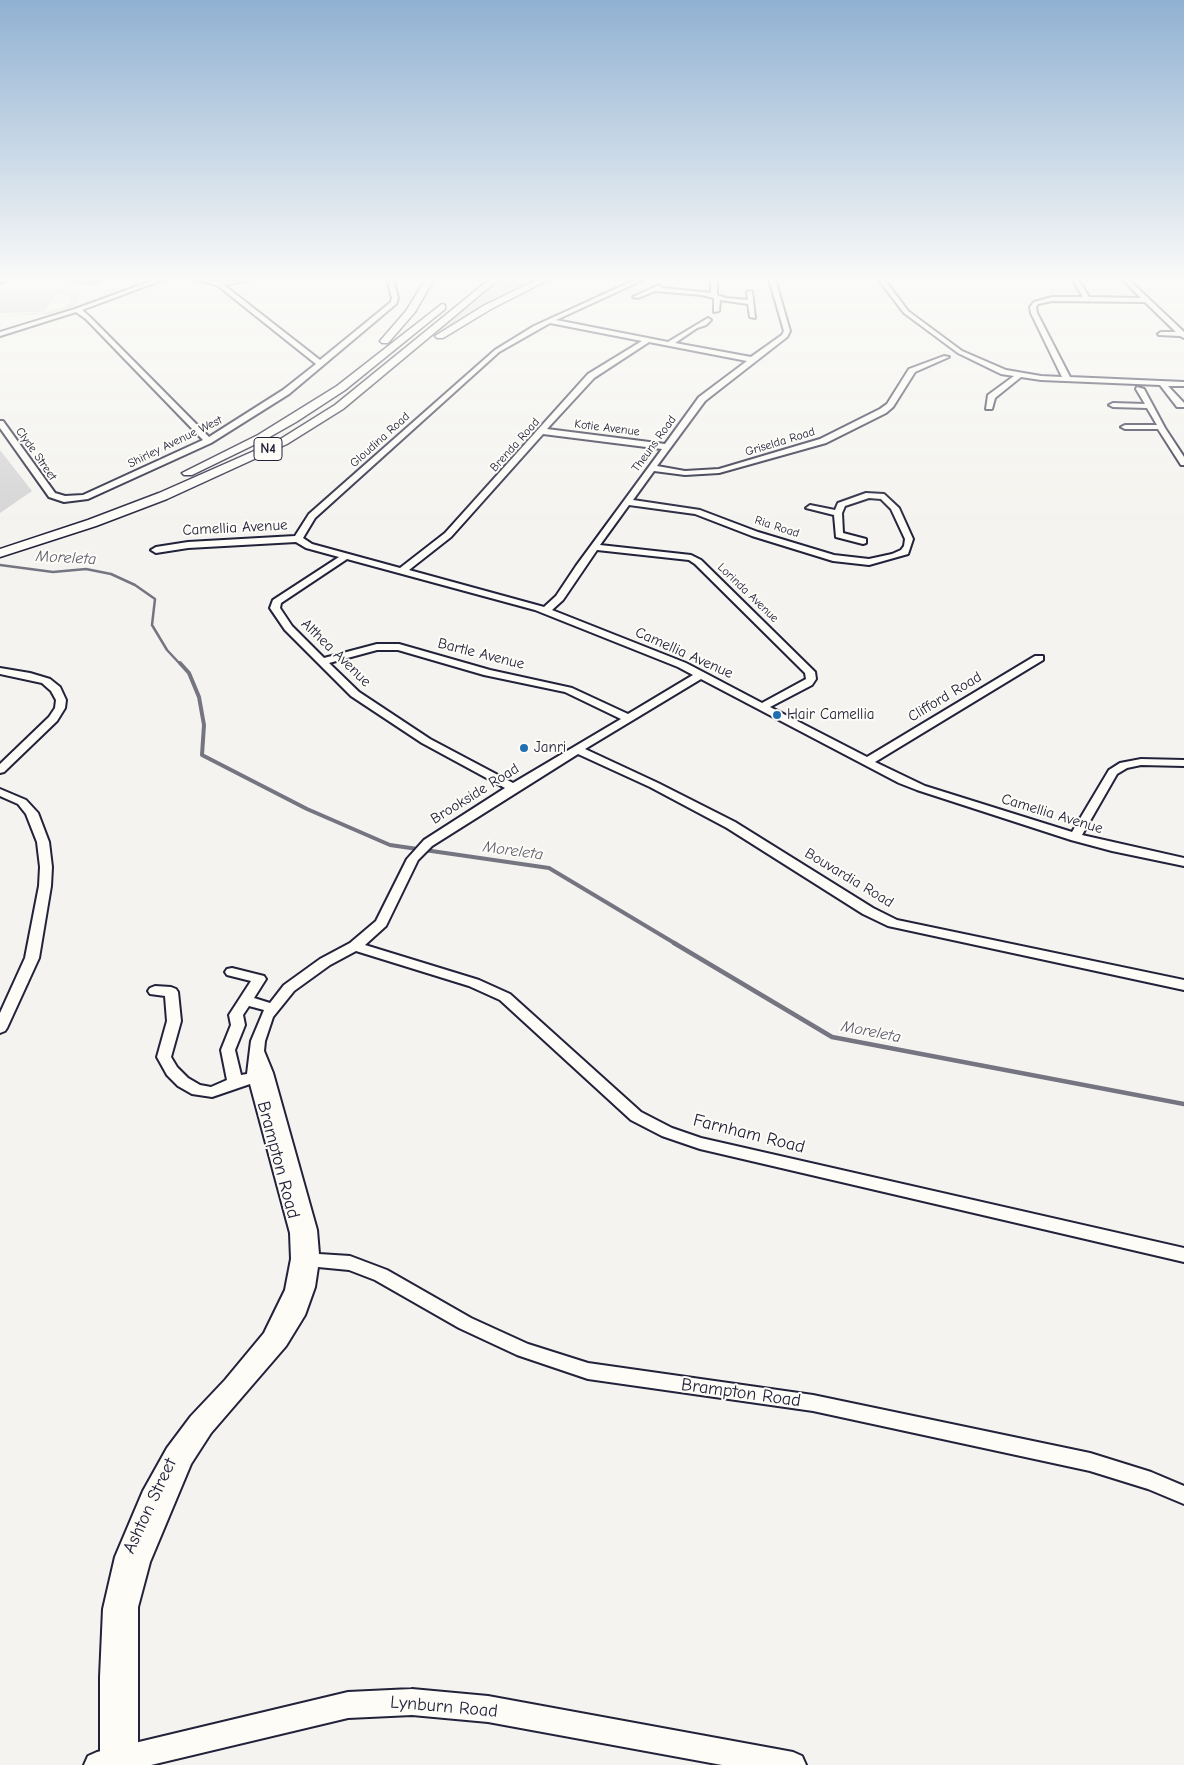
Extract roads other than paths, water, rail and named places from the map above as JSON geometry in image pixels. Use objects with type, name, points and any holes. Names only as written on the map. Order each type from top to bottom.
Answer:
[{"type":"highway","points":[[341,388],[365,361]]},
{"type":"highway","name":"N4","points":[[163,484],[262,437],[341,388],[374,361]]},
{"type":"highway","name":"N4","points":[[2,552],[105,518],[223,470],[283,442],[339,407],[395,361]]},
{"type":"highway","points":[[339,407],[406,361]]},
{"type":"highway","points":[[34,530],[77,516]]},
{"type":"main road","name":"Lynburn Road","points":[[112,1761],[348,1705],[412,1702],[488,1709],[793,1765]]},
{"type":"street","points":[[131,361],[208,441]]},
{"type":"street","points":[[317,361],[320,364]]},
{"type":"street","name":"Shirley Avenue West","points":[[54,497],[72,499],[85,497],[208,441],[286,392],[323,361]]},
{"type":"street","name":"Gloudina Road","points":[[298,539],[312,516],[486,361]]},
{"type":"street","name":"Brenda Road","points":[[402,571],[448,535],[591,376],[614,361]]},
{"type":"street","name":"Theuns Road","points":[[546,610],[560,598],[652,468],[709,392],[753,361]]},
{"type":"street","name":"Griselda Road","points":[[652,468],[685,473],[719,471],[808,447],[883,411],[890,405],[912,371],[935,361]]},
{"type":"street","points":[[979,361],[1018,376],[1138,386],[1184,383]]},
{"type":"street","points":[[1059,361],[1067,379]]},
{"type":"street","points":[[988,407],[990,397],[1018,376]]},
{"type":"street","points":[[1138,386],[1184,383]]},
{"type":"street","points":[[1164,384],[1180,405],[1184,405]]},
{"type":"street","points":[[1138,386],[1162,426],[1161,428],[1184,463]]},
{"type":"street","points":[[1113,405],[1150,406]]},
{"type":"street","name":"Clyde Street","points":[[1,427],[54,497]]},
{"type":"street","points":[[1125,427],[1161,428]]},
{"type":"street","name":"Kotie Avenue","points":[[542,431],[668,447]]},
{"type":"street","name":"Ria Road","points":[[628,502],[698,512],[833,558],[869,562],[905,552],[909,539],[893,504],[884,497],[869,495],[847,502],[841,505],[838,513]]},
{"type":"street","points":[[810,508],[838,513],[839,535],[863,541]]},
{"type":"street","name":"Camellia Avenue","points":[[156,550],[188,545],[298,539],[309,546],[546,610],[701,675],[903,781],[1075,837],[1184,862]]},
{"type":"street","name":"Lorinda Avenue","points":[[595,547],[691,558],[698,562],[810,672],[811,678],[808,683],[762,706]]},
{"type":"street","name":"Althea Avenue","points":[[346,556],[282,597],[275,605],[278,614],[293,634],[355,694],[426,741],[513,788]]},
{"type":"street","name":"Bartle Avenue","points":[[322,662],[377,647],[399,648],[488,673],[568,690],[628,718]]},
{"type":"street","name":"Clifford Road","points":[[867,762],[1039,658]]},
{"type":"street","points":[[0,671],[46,681],[56,689],[61,700],[60,708],[53,719],[0,770]]},
{"type":"street","name":"Brookside Road","points":[[355,946],[381,923],[393,902],[403,877],[418,852],[513,788],[701,675]]},
{"type":"street","name":"Bouvardia Road","points":[[578,750],[654,785],[731,824],[868,911],[893,923],[1184,985]]},
{"type":"street","points":[[1075,837],[1113,772],[1124,766],[1141,762],[1184,763]]},
{"type":"street","points":[[0,792],[22,802],[32,814],[44,847],[46,867],[45,886],[32,958],[0,1028]]},
{"type":"street","name":"Brampton Road","points":[[305,1259],[255,1078],[256,1050],[263,1025],[281,996],[325,962],[355,946]]},
{"type":"street","name":"Farnham Road","points":[[355,946],[474,983],[505,997],[540,1026],[636,1116],[667,1132],[700,1143],[1184,1255]]},
{"type":"street","points":[[232,972],[259,979],[236,1015],[238,1025],[228,1050],[235,1083]]},
{"type":"street","points":[[155,991],[171,992],[174,1021],[164,1057],[172,1071],[188,1086],[204,1092],[220,1091],[235,1083],[255,1078]]},
{"type":"street","points":[[246,1001],[272,1008]]},
{"type":"street","name":"Brampton Road","points":[[256,1050],[266,1073],[309,1230],[305,1259]]},
{"type":"street","name":"Brampton Road","points":[[305,1259],[350,1263],[381,1275],[465,1323],[523,1350],[588,1371],[812,1403],[1090,1462],[1151,1481],[1184,1495]]},
{"type":"street","name":"Ashton Street","points":[[112,1761],[110,1677],[113,1609],[125,1557],[150,1497],[174,1454],[197,1422],[231,1386],[270,1338],[293,1290],[305,1259]]},
{"type":"waterway","name":"Moreleta","points":[[0,565],[53,572],[86,569],[111,574],[135,585],[155,599],[152,625],[167,650],[181,665]]},
{"type":"waterway","name":"Moreleta","points":[[180,663],[189,673],[199,697],[204,725],[202,755],[307,809],[390,845],[549,868],[676,944]]},
{"type":"waterway","name":"Moreleta","points":[[674,943],[832,1037],[1184,1104]]},
{"type":"place","name":"Hair Camellia","points":[[777,715]]},
{"type":"place","name":"Janri","points":[[524,748]]}]
